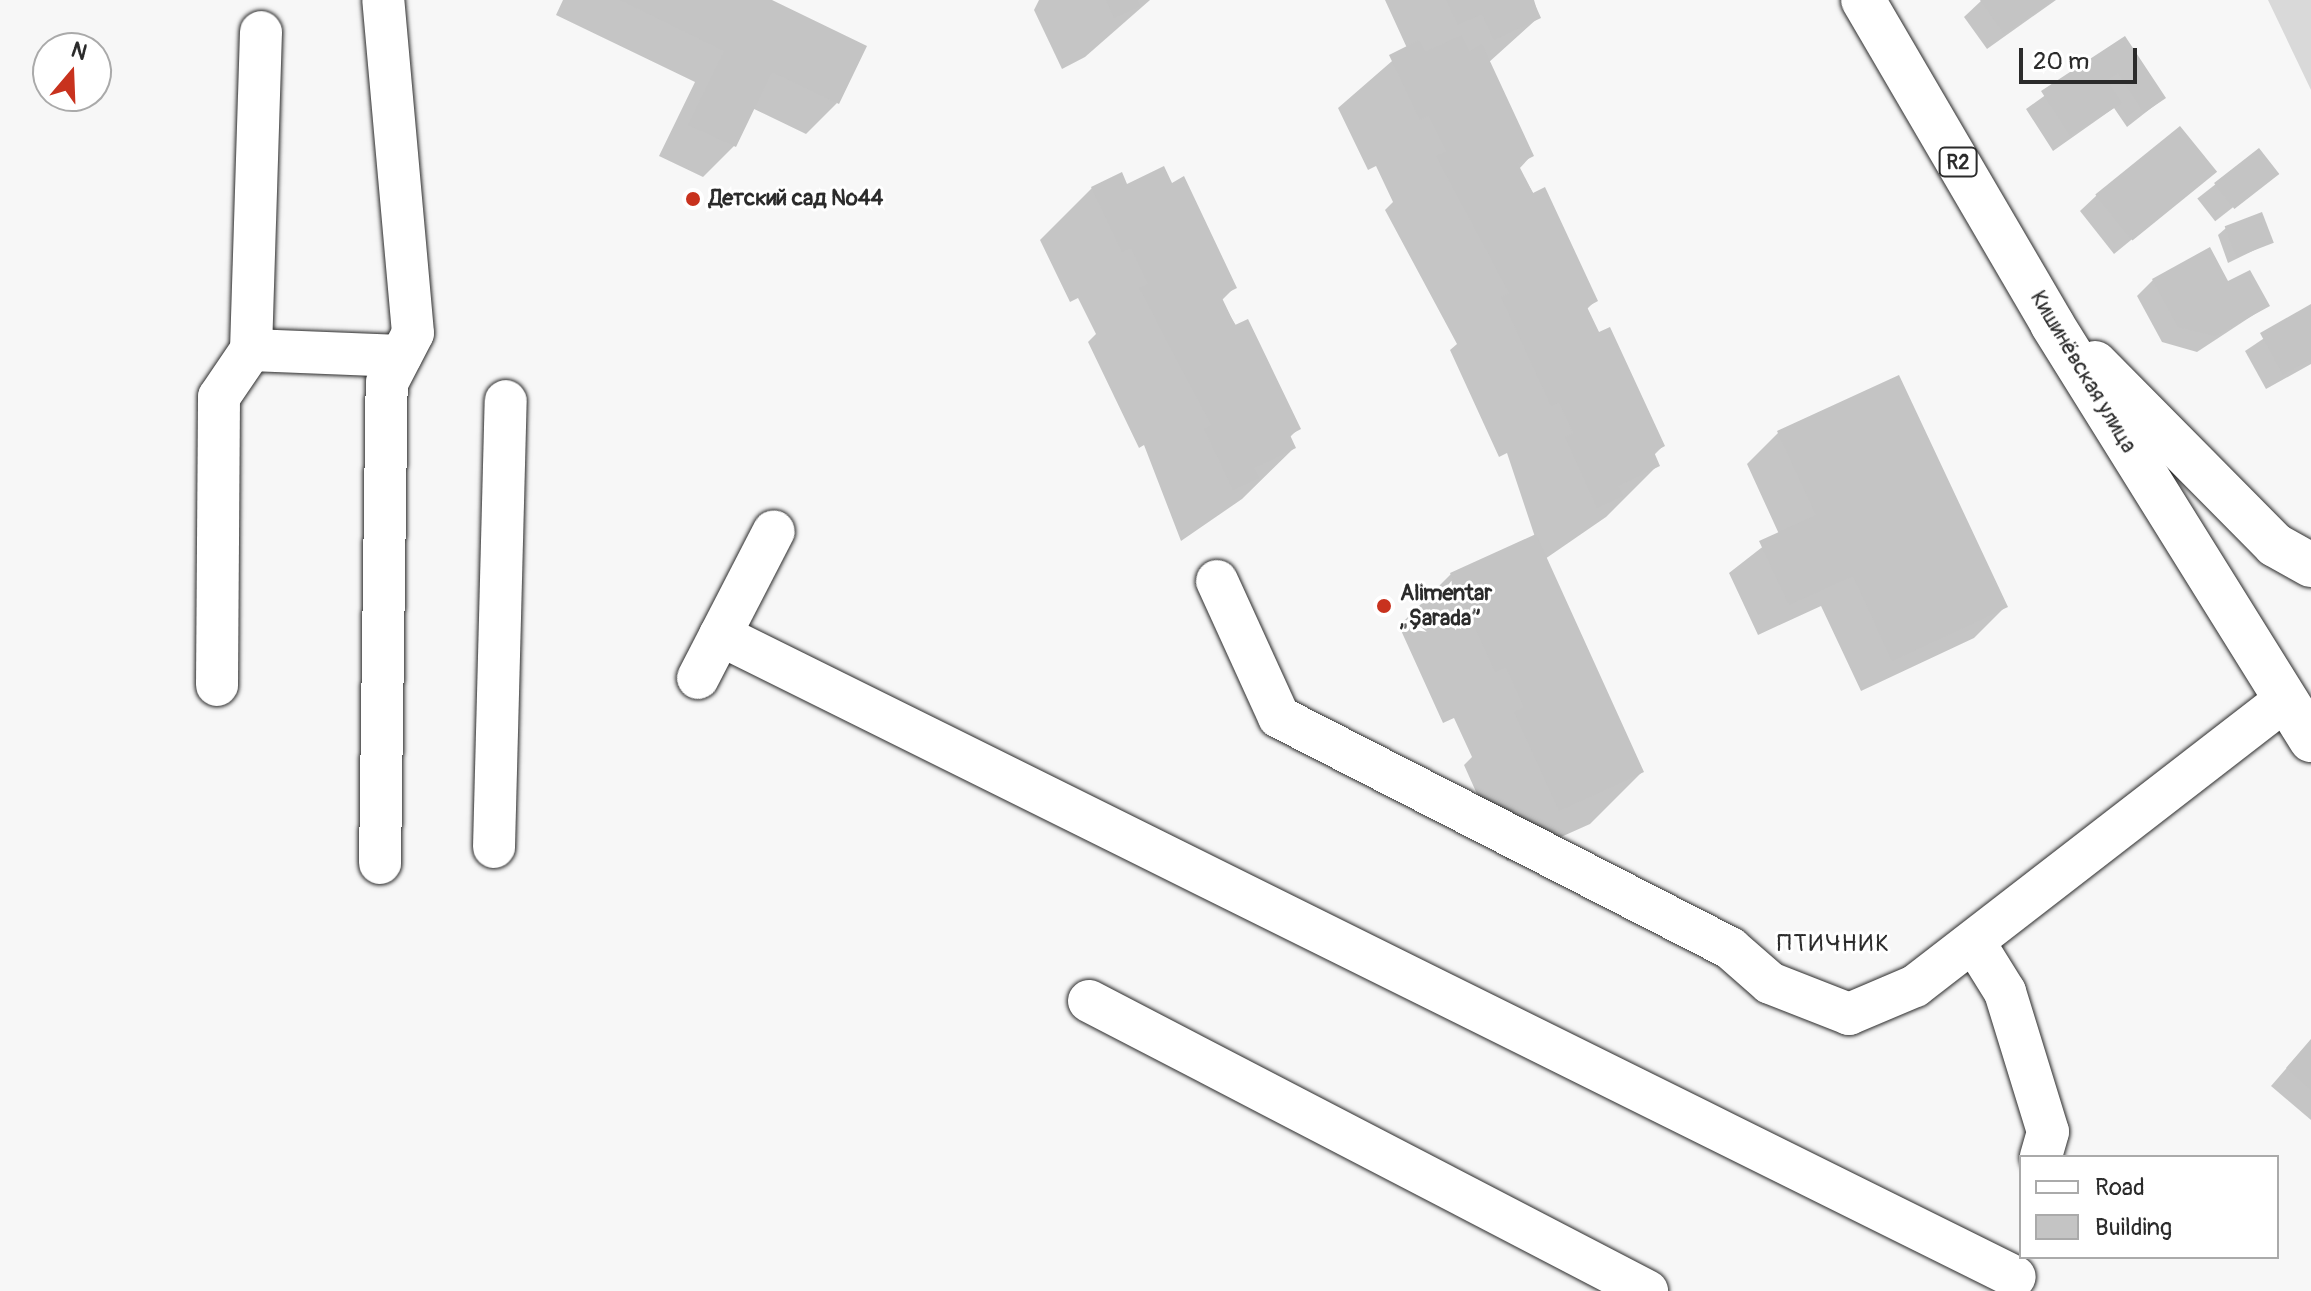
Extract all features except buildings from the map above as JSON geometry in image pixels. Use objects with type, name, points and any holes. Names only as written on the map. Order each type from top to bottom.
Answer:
[{"type":"main road","name":"Кишинёвская улица","points":[[1863,0],[2052,324],[2302,705],[2311,740]]},
{"type":"main road","name":"R2","points":[[2052,324],[2275,545],[2311,565]]},
{"type":"lane","points":[[380,863],[387,383],[413,333],[383,0]]},
{"type":"lane","points":[[217,685],[219,397],[251,350],[261,32]]},
{"type":"lane","points":[[251,350],[401,356]]},
{"type":"lane","points":[[494,847],[506,401]]},
{"type":"lane","points":[[698,678],[774,531]]},
{"type":"lane","points":[[1217,581],[1279,717],[1730,948],[1770,983],[1849,1014],[1915,986],[2302,705]]},
{"type":"lane","points":[[720,635],[2016,1270]]},
{"type":"lane","points":[[1974,942],[2010,1006],[2048,1132],[2042,1155]]},
{"type":"lane","points":[[1089,1001],[1647,1291]]},
{"type":"shaded area","points":[[2268,0],[2311,0],[2311,90]]},
{"type":"place","name":"Детский сад №44","points":[[693,199]]},
{"type":"place","name":"Alimentar „Șarada”","points":[[1384,606]]},
{"type":"district","name":"ПТИЧНИК","points":[[1834,944]]}]
